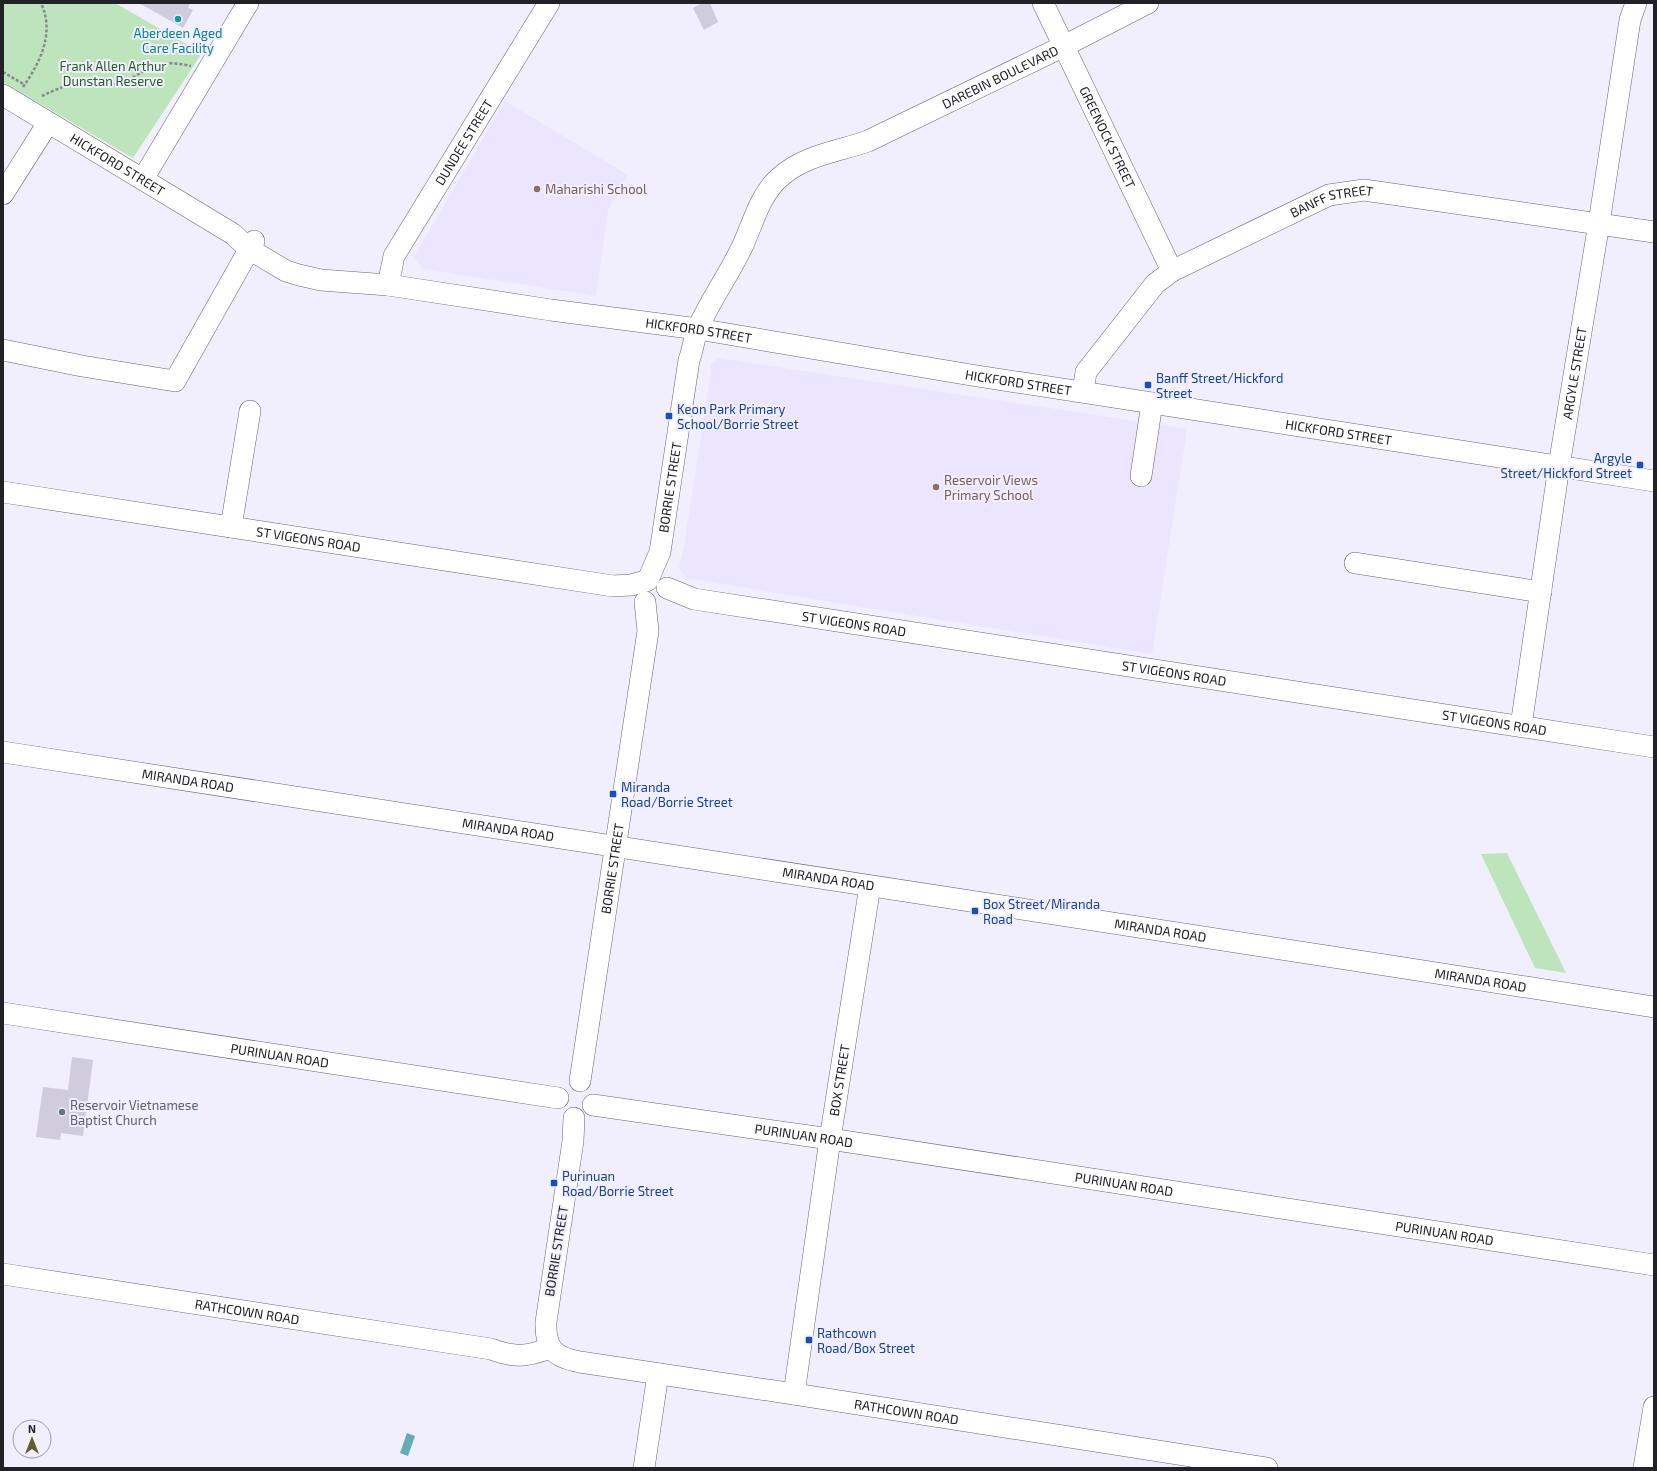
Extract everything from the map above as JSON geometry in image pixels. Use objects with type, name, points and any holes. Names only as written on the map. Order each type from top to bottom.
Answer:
[{"type":"street","points":[[143,179],[248,3]]},
{"type":"street","name":"DUNDEE STREET","points":[[386,285],[394,256],[549,3]]},
{"type":"street","name":"GREENOCK STREET","points":[[1043,3],[1172,271]]},
{"type":"street","name":"DAREBIN BOULEVARD","points":[[698,329],[743,244],[765,217],[776,199],[786,187],[804,172],[829,161],[850,148],[868,141],[1064,46],[1148,3]]},
{"type":"street","name":"ARGYLE STREET","points":[[1521,726],[1559,466],[1599,223],[1631,9]]},
{"type":"street","name":"HICKFORD STREET","points":[[3,95],[252,245],[286,271],[299,275],[321,280],[386,285],[551,310],[698,329],[971,375],[1083,391],[1654,481]]},
{"type":"street","points":[[3,194],[48,123]]},
{"type":"street","name":"BANFF STREET","points":[[1083,391],[1086,372],[1155,284],[1172,271],[1330,195],[1364,190],[1654,232]]},
{"type":"street","points":[[3,350],[82,366],[174,380],[252,245]]},
{"type":"street","name":"BORRIE STREET","points":[[580,1081],[689,360],[698,329]]},
{"type":"street","points":[[1141,476],[1152,403]]},
{"type":"street","points":[[231,527],[250,411]]},
{"type":"street","name":"ST VIGEONS ROAD","points":[[3,492],[1654,747]]},
{"type":"street","points":[[1355,563],[1541,592]]},
{"type":"street","name":"MIRANDA ROAD","points":[[3,752],[615,845],[870,886],[1654,1007]]},
{"type":"street","name":"BOX STREET","points":[[794,1394],[830,1139],[870,886]]},
{"type":"street","name":"PURINUAN ROAD","points":[[3,1013],[558,1098]]},
{"type":"street","points":[[580,1081],[591,1089],[593,1094],[593,1105],[586,1115],[580,1118],[568,1117],[560,1109],[558,1098],[562,1088],[566,1085],[580,1081]]},
{"type":"street","name":"PURINUAN ROAD","points":[[593,1105],[830,1139],[1654,1266]]},
{"type":"street","name":"BORRIE STREET","points":[[548,1343],[546,1317],[573,1141],[574,1118]]},
{"type":"street","name":"RATHCOWN ROAD","points":[[3,1274],[490,1349],[548,1343],[559,1356],[567,1360],[794,1394],[1261,1468]]},
{"type":"street","points":[[644,1468],[658,1374]]},
{"type":"street","points":[[1645,1466],[1654,1407]]},
{"type":"path","points":[[3,72],[25,85],[46,45],[46,19],[41,3]]},
{"type":"path","points":[[42,96],[67,85],[91,81],[114,85],[124,83],[135,78],[149,68],[163,64],[174,63],[195,67],[205,73]]},
{"type":"shaded area","name":"Maharishi School","points":[[505,101],[628,175],[608,210],[596,296],[424,269],[414,257]]},
{"type":"shaded area","name":"Reservoir Views Primary School","points":[[718,358],[1187,429],[1152,654],[686,578],[679,568],[684,546],[711,364]]},
{"type":"green space","name":"Frank Allen Arthur Dunstan Reserve","points":[[3,3],[115,3],[202,53],[133,158],[3,82]]},
{"type":"green space","points":[[1507,853],[1566,973],[1535,968],[1481,854]]},
{"type":"water","points":[[407,1433],[415,1436],[408,1456],[400,1453]]},
{"type":"building","name":"Aberdeen Aged Care Facility","points":[[139,3],[190,3],[188,8],[193,10],[183,28]]},
{"type":"building","points":[[702,3],[710,3],[718,22],[704,30],[693,8]]},
{"type":"building","name":"Reservoir Vietnamese Baptist Church","points":[[72,1057],[93,1060],[83,1136],[61,1133],[60,1140],[36,1137],[43,1087],[68,1090]]},
{"type":"place","name":"Aberdeen Aged Care Facility","points":[[178,19]]},
{"type":"place","name":"Maharishi School","points":[[537,189]]},
{"type":"place","name":"Banff Street/Hickford Street","points":[[1148,385]]},
{"type":"place","name":"Keon Park Primary School/Borrie Street","points":[[669,416]]},
{"type":"place","name":"Argyle Street/Hickford Street","points":[[1640,465]]},
{"type":"place","name":"Reservoir Views Primary School","points":[[936,487]]},
{"type":"place","name":"Miranda Road/Borrie Street","points":[[613,794]]},
{"type":"place","name":"Box Street/Miranda Road","points":[[975,911]]},
{"type":"place","name":"Reservoir Vietnamese Baptist Church","points":[[62,1112]]},
{"type":"place","name":"Purinuan Road/Borrie Street","points":[[554,1183]]},
{"type":"place","name":"Rathcown Road/Box Street","points":[[809,1340]]}]
